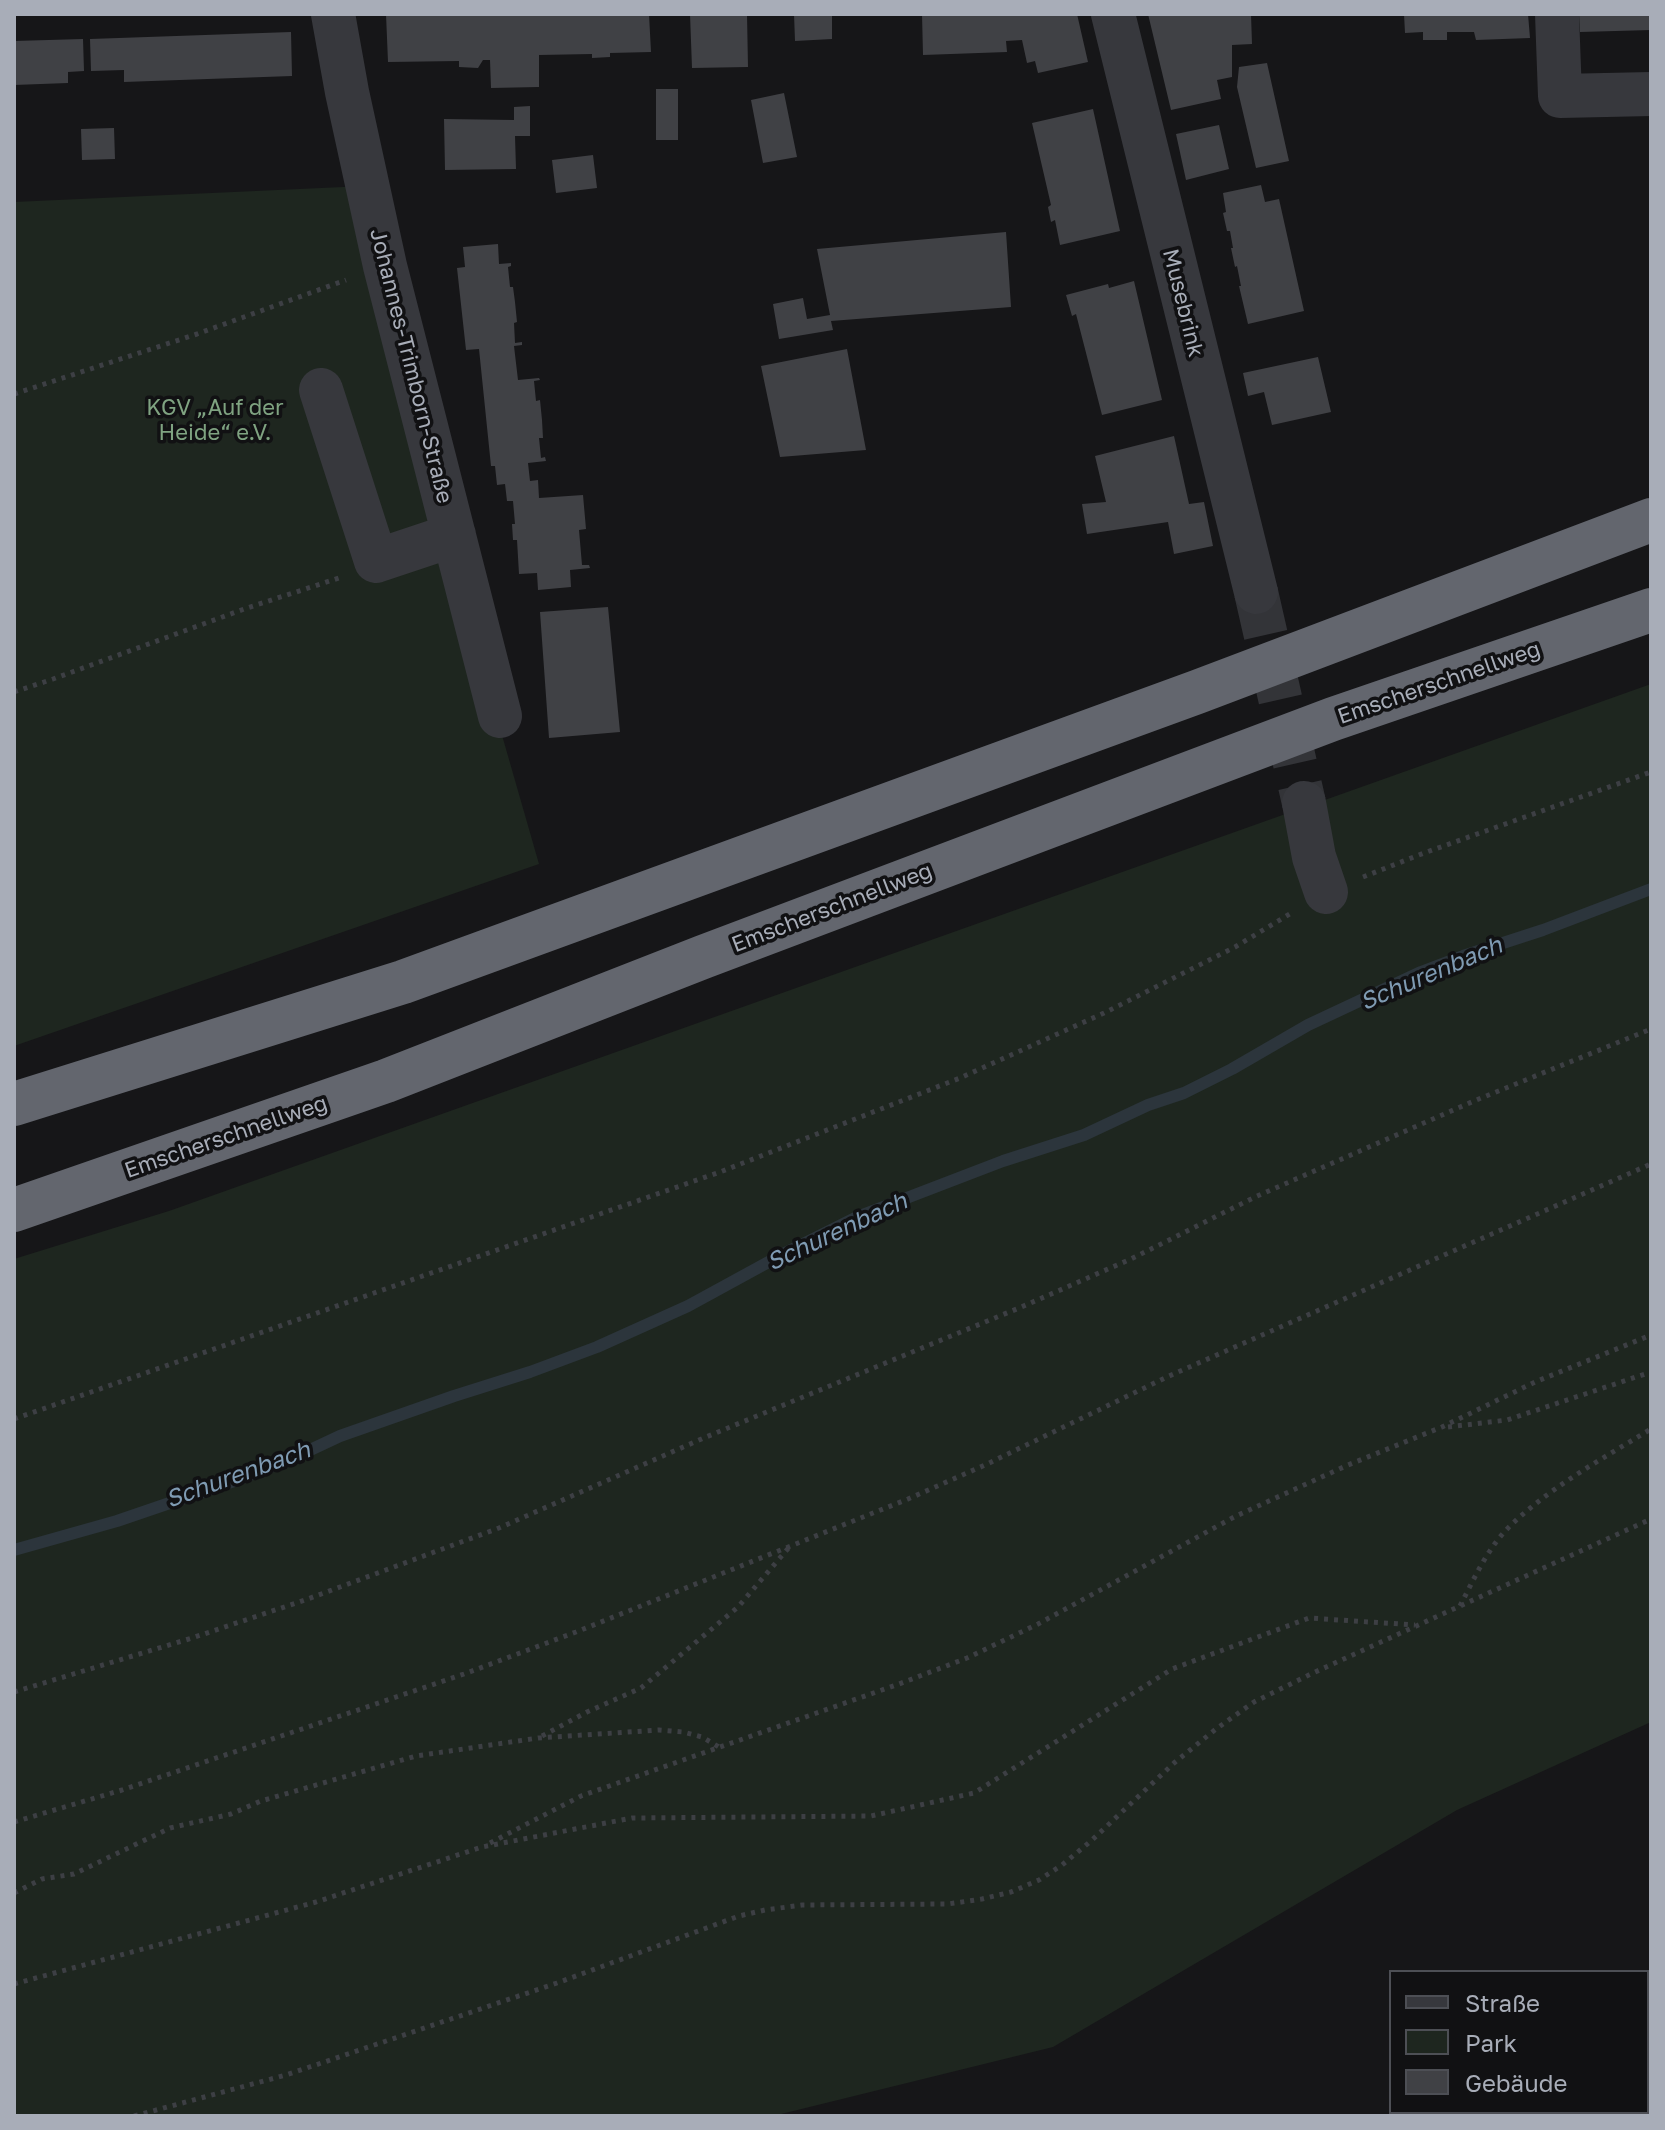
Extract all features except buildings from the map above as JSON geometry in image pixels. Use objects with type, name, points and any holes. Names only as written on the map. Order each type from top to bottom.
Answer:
[{"type":"highway","points":[[14,1104],[418,977],[1183,697],[1651,520]]},
{"type":"highway","name":"Emscherschnellweg","points":[[14,1210],[386,1081],[703,957],[1333,719],[1651,610]]},
{"type":"street","name":"Johannes-Trimborn-Straße","points":[[333,14],[385,266],[500,716]]},
{"type":"street","name":"Musebrink","points":[[1113,14],[1256,592]]},
{"type":"street","points":[[1557,14],[1560,96],[1651,94]]},
{"type":"street","points":[[321,390],[376,561],[454,535]]},
{"type":"street","points":[[1304,803],[1314,857],[1326,892]]},
{"type":"path","points":[[14,394],[197,334],[385,266]]},
{"type":"path","points":[[14,692],[247,608],[353,574],[376,561]]},
{"type":"path","points":[[14,1419],[720,1172],[960,1078],[1104,1013],[1235,947],[1326,892],[1424,853],[1651,772]]},
{"type":"path","points":[[14,1692],[276,1609],[499,1528],[706,1437],[1047,1296],[1131,1259],[1255,1197],[1515,1084],[1651,1029]]},
{"type":"path","points":[[14,1822],[136,1786],[464,1674],[908,1499],[1169,1376],[1651,1164]]},
{"type":"path","points":[[482,1847],[581,1796],[967,1658],[1038,1624],[1236,1516],[1442,1427],[1535,1382],[1651,1335]]},
{"type":"path","points":[[1442,1427],[1507,1420],[1651,1372]]},
{"type":"path","points":[[1460,1607],[1483,1562],[1507,1529],[1596,1461],[1651,1429]]},
{"type":"path","points":[[134,2116],[286,2075],[543,1988],[739,1916],[802,1905],[948,1904],[1011,1892],[1039,1880],[1062,1865],[1174,1763],[1254,1702],[1651,1519]]},
{"type":"path","points":[[538,1738],[641,1688],[738,1607],[791,1545]]},
{"type":"path","points":[[14,1984],[316,1902],[482,1847],[632,1818],[871,1816],[974,1793],[1172,1669],[1309,1618],[1418,1625]]},
{"type":"path","points":[[14,1893],[42,1879],[74,1874],[170,1828],[231,1814],[261,1801],[416,1756],[538,1738],[659,1730],[702,1737],[719,1747]]},
{"type":"green space","name":"KGV „Auf der Heide“ e.V.","points":[[365,186],[448,547],[539,864],[14,1046],[14,202]]},
{"type":"green space","points":[[1651,684],[1651,1722],[1457,1810],[1053,2047],[773,2116],[14,2116],[14,1259],[169,1211]]},
{"type":"waterway","name":"Schurenbach","points":[[14,1550],[117,1521],[237,1480],[340,1436],[597,1347],[688,1306],[857,1217],[1003,1161],[1084,1135],[1148,1105],[1184,1093],[1308,1025],[1421,972],[1651,889]]},
{"type":"tunnel","points":[[1256,592],[1304,803]]}]
